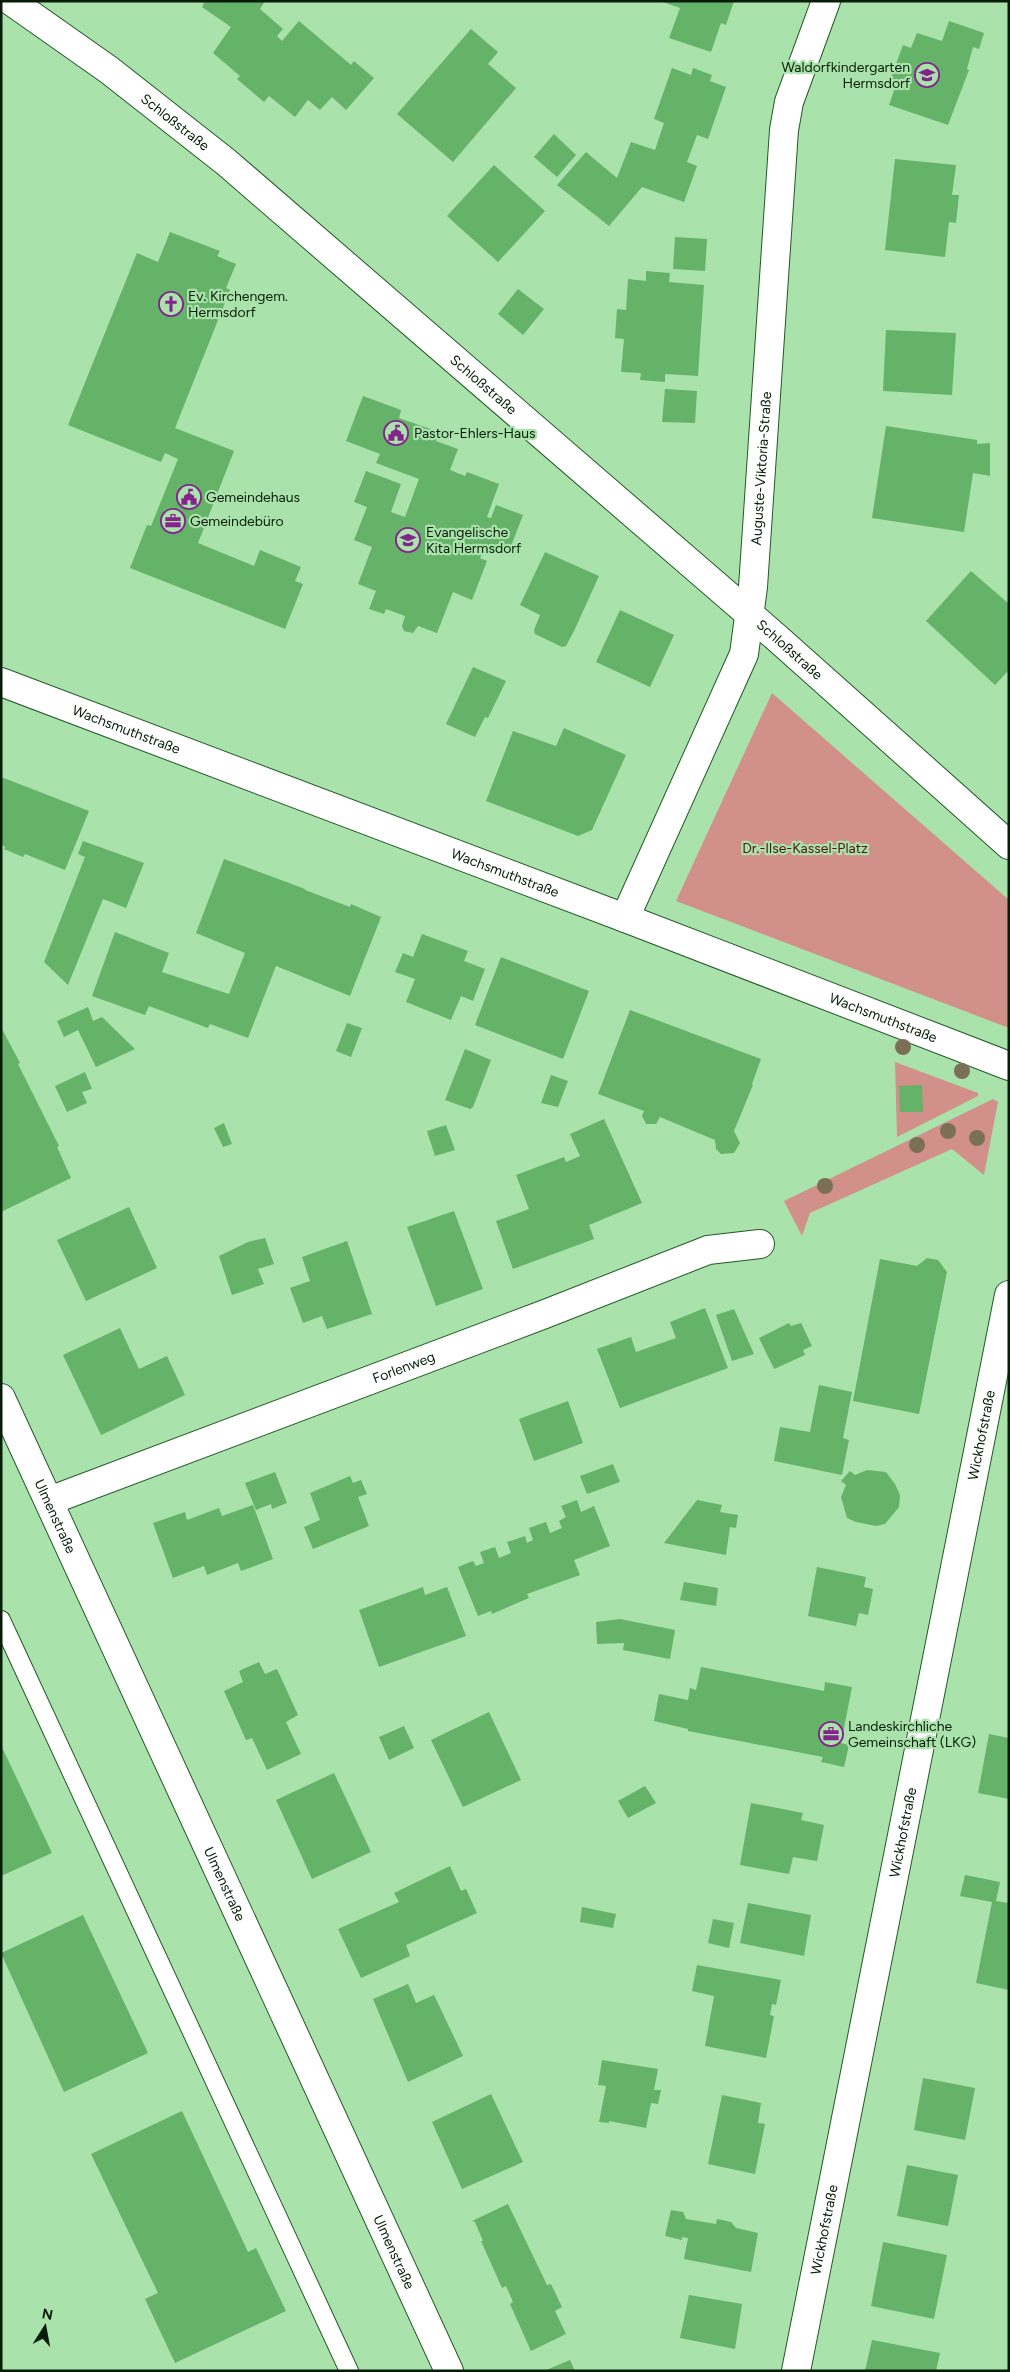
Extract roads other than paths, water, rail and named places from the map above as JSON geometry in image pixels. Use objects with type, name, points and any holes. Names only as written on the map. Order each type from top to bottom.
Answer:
[{"type":"street","name":"Schloßstraße","points":[[11,1],[108,70],[226,162],[749,614],[1009,845]]},
{"type":"street","name":"Auguste-Viktoria-Straße","points":[[625,918],[744,654],[753,587],[784,130],[789,102],[826,1]]},
{"type":"street","name":"Wachsmuthstraße","points":[[1,682],[625,918],[1009,1066]]},
{"type":"street","name":"Forlenweg","points":[[49,1501],[545,1314],[708,1250],[760,1244]]},
{"type":"street","name":"Wickhofstraße","points":[[796,2371],[1009,1295]]},
{"type":"street","name":"Ulmenstraße","points":[[1,1398],[449,2371]]},
{"type":"lane","points":[[1,1620],[350,2371]]},
{"type":"place","name":"Waldorfkindergarten Hermsdorf","points":[[927,75]]},
{"type":"place","name":"Ev. Kirchengem. Hermsdorf","points":[[171,304]]},
{"type":"place","name":"Pastor-Ehlers-Haus","points":[[396,433]]},
{"type":"place","name":"Gemeindehaus","points":[[189,497]]},
{"type":"place","name":"Gemeindebüro","points":[[173,521]]},
{"type":"place","name":"Evangelische Kita Hermsdorf","points":[[408,540]]},
{"type":"place","name":"Landeskirchliche Gemeinschaft (LKG)","points":[[831,1734]]},
{"type":"park label","name":"Dr.-Ilse-Kassel-Platz","points":[[805,848]]}]
